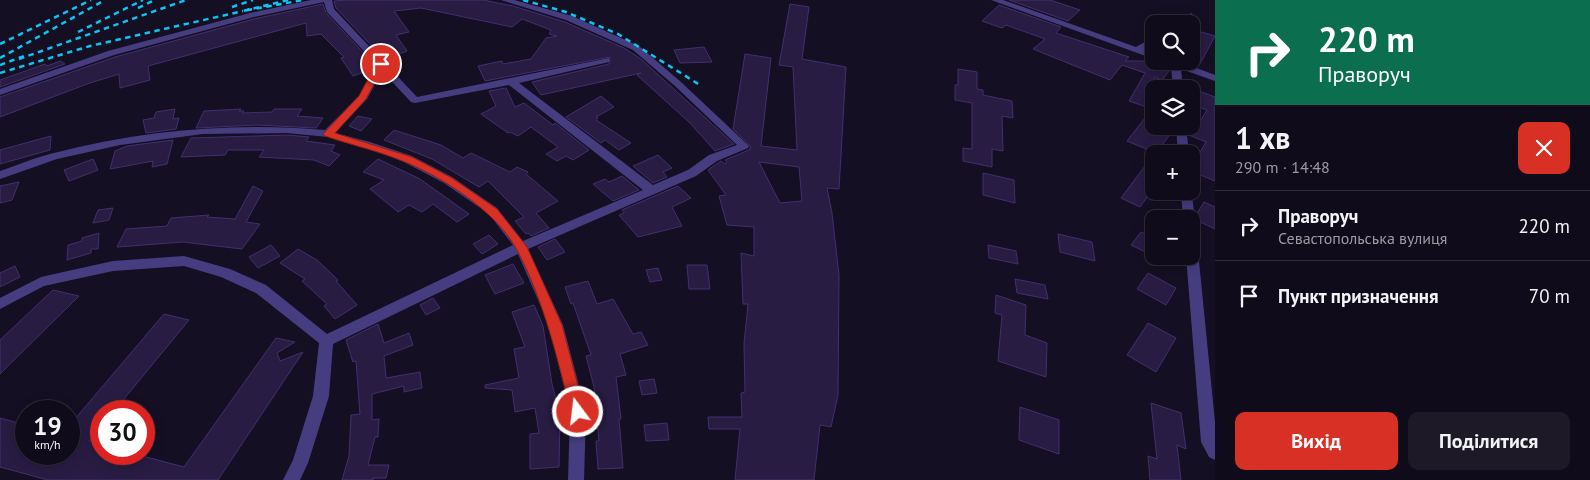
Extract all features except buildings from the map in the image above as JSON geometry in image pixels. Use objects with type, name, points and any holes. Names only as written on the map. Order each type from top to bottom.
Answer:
[{"type":"street","points":[[0,92],[111,53],[253,15],[323,0]]},
{"type":"street","points":[[328,0],[330,10],[415,100],[511,82],[606,60]]},
{"type":"street","points":[[326,341],[521,247],[692,173],[713,158],[744,146],[678,84],[636,48],[569,18],[505,0]]},
{"type":"street","points":[[995,0],[1145,53]]},
{"type":"street","points":[[1136,50],[1145,45]]},
{"type":"street","points":[[328,134],[362,97],[381,64]]},
{"type":"street","points":[[1194,70],[1215,78]]},
{"type":"street","points":[[511,82],[651,190]]},
{"type":"street","points":[[0,175],[55,156],[120,142],[194,132],[287,130],[328,134],[408,159],[448,180],[493,211],[521,247],[556,325],[578,412],[576,480]]},
{"type":"street","points":[[0,304],[41,282],[113,266],[184,261],[225,273],[261,289],[326,341]]},
{"type":"street","points":[[1193,265],[1209,442],[1215,452]]},
{"type":"street","points":[[291,480],[300,463],[321,396],[326,341]]},
{"type":"railway","points":[[0,44],[91,0]]},
{"type":"railway","points":[[0,58],[105,0]]},
{"type":"railway","points":[[78,32],[143,0]]},
{"type":"railway","points":[[138,8],[155,0]]},
{"type":"railway","points":[[19,59],[186,0]]},
{"type":"railway","points":[[232,7],[253,0]]},
{"type":"railway","points":[[243,11],[288,0]]},
{"type":"railway","points":[[243,11],[303,0]]},
{"type":"railway","points":[[523,0],[566,12],[618,34],[700,85]]},
{"type":"railway","points":[[0,73],[90,46],[243,11]]},
{"type":"railway","points":[[0,65],[24,56]]},
{"type":"route","points":[[381,64],[362,97],[328,134],[366,144],[408,159],[448,180],[493,211],[521,247],[556,325],[578,412]]}]
